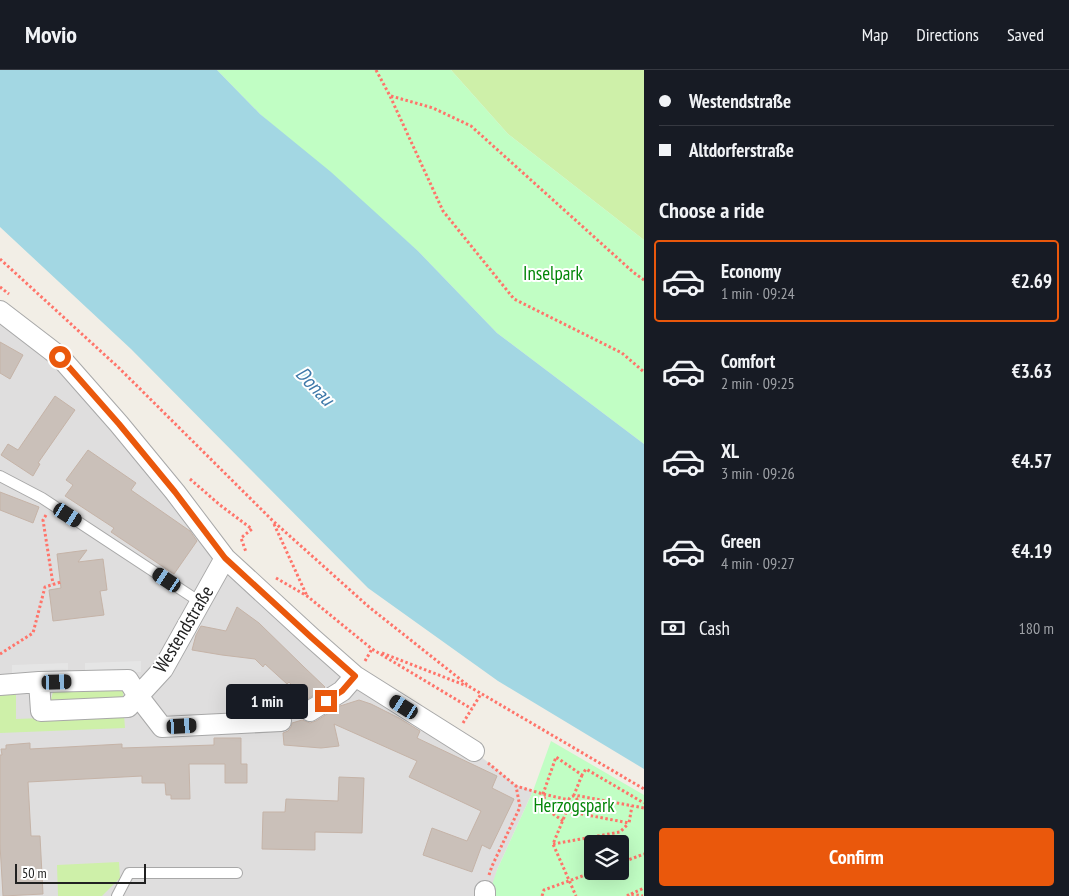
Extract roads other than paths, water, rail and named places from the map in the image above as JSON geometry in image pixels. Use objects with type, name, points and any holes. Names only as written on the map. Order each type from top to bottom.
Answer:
[{"type":"street","points":[[0,312],[60,357],[169,484],[225,558],[355,676],[474,751]]},
{"type":"street","name":"Westendstraße","points":[[39,682],[41,711],[128,708],[162,669],[225,558]]},
{"type":"street","points":[[310,711],[342,691],[355,676]]},
{"type":"street","points":[[0,685],[128,680],[162,727],[281,722]]},
{"type":"lane","points":[[0,476],[51,504],[200,602]]},
{"type":"lane","points":[[117,896],[129,873],[237,873]]},
{"type":"water","name":"Donau","points":[[0,70],[217,70],[260,114],[331,172],[418,251],[497,333],[644,444],[644,769],[498,681],[368,588],[131,349],[0,227]]},
{"type":"park label","name":"Inselpark","points":[[553,273]]},
{"type":"park label","name":"Herzogspark","points":[[574,805]]}]
